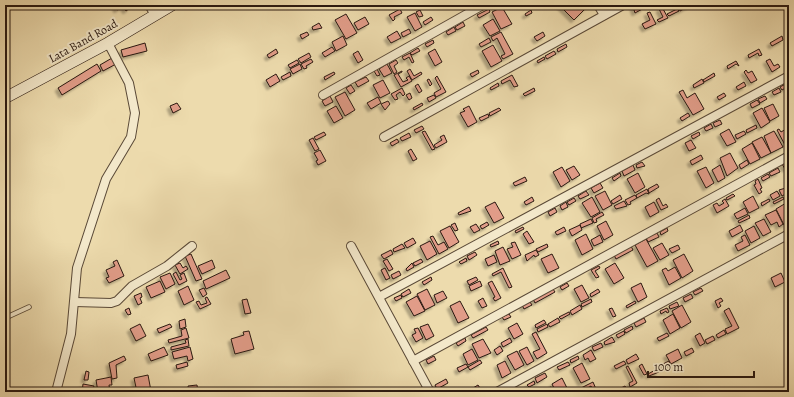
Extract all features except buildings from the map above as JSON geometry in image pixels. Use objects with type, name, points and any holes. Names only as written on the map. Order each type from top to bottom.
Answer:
[{"type":"main road","name":"Lata Band Road","points":[[5,98],[108,43],[172,5]]},
{"type":"street","points":[[149,5],[155,15]]},
{"type":"street","points":[[323,95],[483,5]]},
{"type":"street","points":[[598,5],[604,15]]},
{"type":"street","points":[[384,137],[622,5]]},
{"type":"street","points":[[56,392],[71,334],[75,302],[76,268],[106,179],[132,136],[135,114],[129,83],[108,43]]},
{"type":"street","points":[[379,297],[789,76]]},
{"type":"street","points":[[413,361],[789,156]]},
{"type":"street","points":[[497,392],[789,234]]},
{"type":"street","points":[[75,302],[111,304],[117,301],[132,286],[167,266],[192,246]]},
{"type":"street","points":[[351,246],[430,392]]},
{"type":"lane","points":[[5,318],[29,307]]}]
